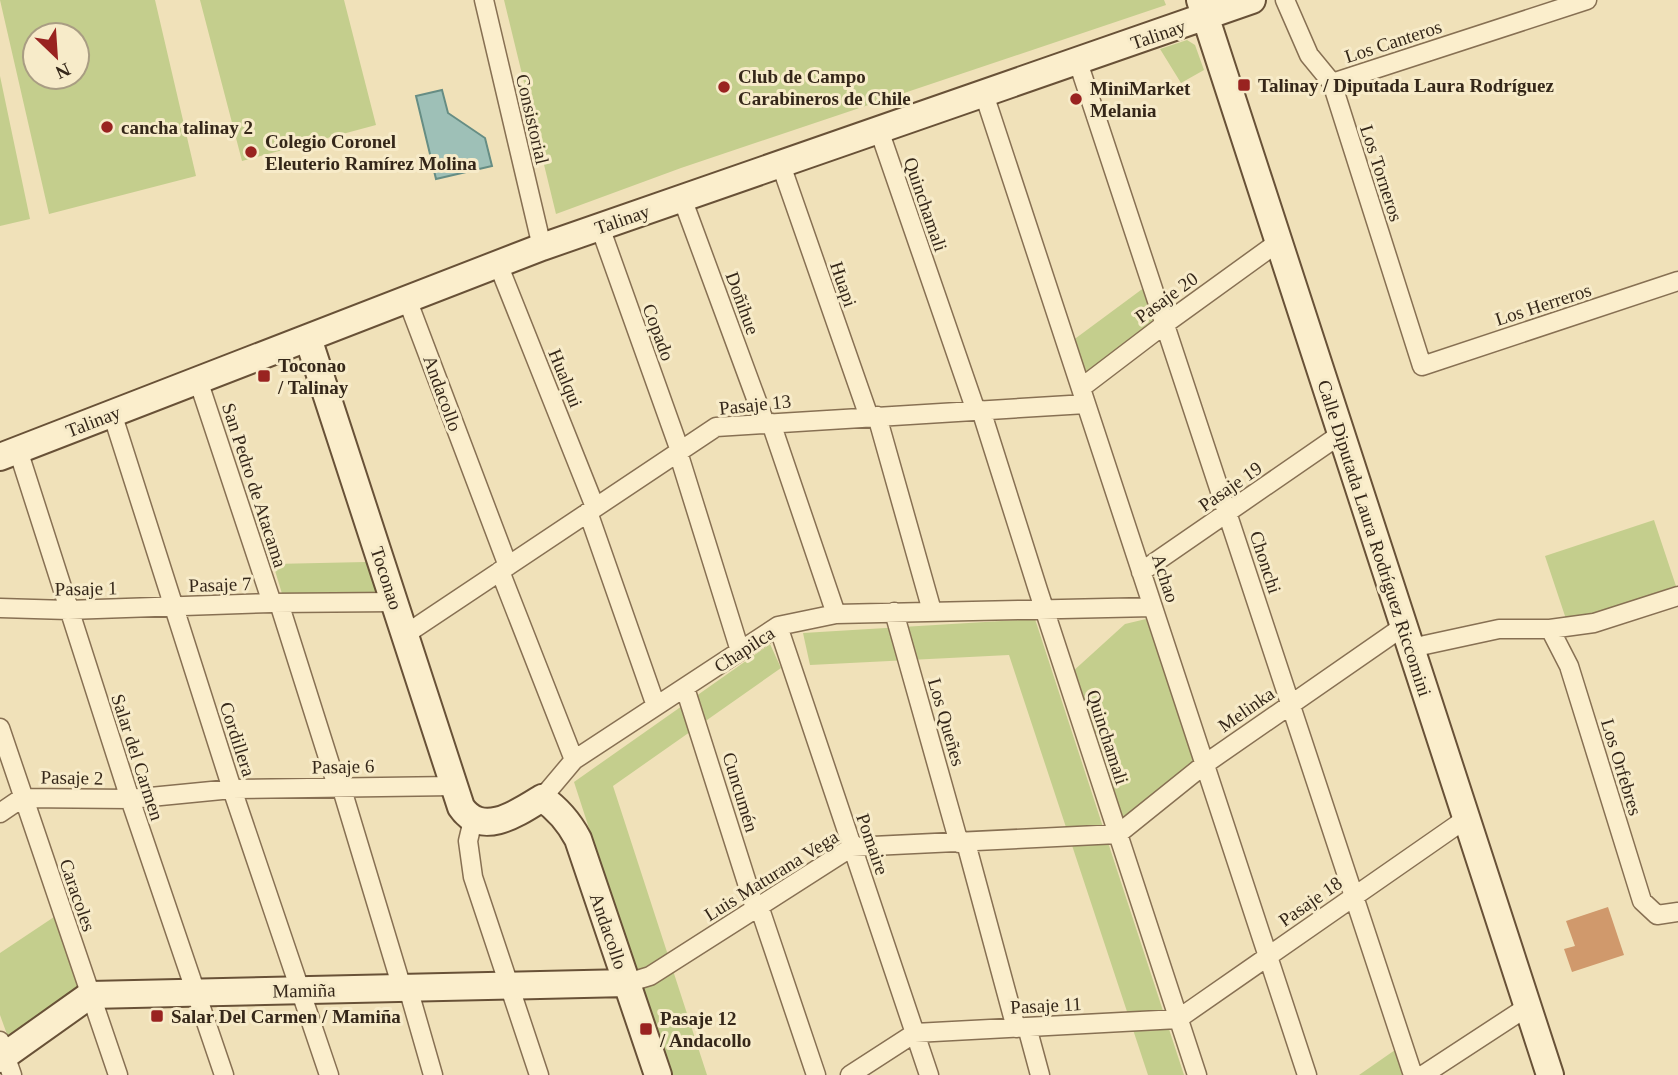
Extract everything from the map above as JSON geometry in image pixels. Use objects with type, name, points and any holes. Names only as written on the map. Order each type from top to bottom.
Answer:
[{"type":"street","name":"Consistorial","points":[[484,0],[542,247]]},
{"type":"street","name":"Talinay","points":[[9,453],[542,247],[1078,62],[1203,9],[1252,0]]},
{"type":"street","name":"Los Torneros","points":[[1285,0],[1309,55],[1332,83],[1422,366]]},
{"type":"street","name":"Los Canteros","points":[[1332,83],[1587,0]]},
{"type":"street","name":"Calle Diputada Laura Rodríguez Riccomini","points":[[1203,9],[1550,1075]]},
{"type":"street","name":"Chonchi","points":[[1078,62],[1413,1075]]},
{"type":"street","name":"Achao","points":[[984,94],[1307,1075]]},
{"type":"street","name":"Quinchamali","points":[[879,131],[979,411],[1197,1075]]},
{"type":"street","name":"Huapi","points":[[780,165],[873,417],[932,611]]},
{"type":"street","name":"Doñihue","points":[[682,198],[768,423],[836,614]]},
{"type":"street","name":"Copado","points":[[600,227],[679,451],[740,651]]},
{"type":"street","name":"Pasaje 20","points":[[1084,396],[1165,324],[1277,243]]},
{"type":"street","name":"Hualqui","points":[[498,264],[592,509],[656,706]]},
{"type":"street","name":"Los Herreros","points":[[1422,366],[1678,281]]},
{"type":"street","name":"Andacollo","points":[[407,299],[574,760]]},
{"type":"street","name":"Toconao","points":[[308,338],[461,807],[471,819]]},
{"type":"street","name":"San Pedro de Atacama","points":[[198,380],[339,786],[433,1075]]},
{"type":"street","name":"Pasaje 13","points":[[406,634],[716,428],[979,411],[1084,396]]},
{"type":"street","name":"Cordillera","points":[[112,414],[232,789],[329,1075]]},
{"type":"street","name":"Pasaje 19","points":[[1141,572],[1341,434]]},
{"type":"street","name":"Salar del Carmen","points":[[9,453],[68,610],[224,1075]]},
{"type":"street","points":[[1408,637],[1499,629],[1550,629],[1594,623],[1678,596]]},
{"type":"street","name":"Pasaje 7","points":[[173,606],[395,602]]},
{"type":"street","name":"Pasaje 1","points":[[0,608],[68,610],[173,606]]},
{"type":"street","name":"Chapilca","points":[[471,819],[477,822],[500,820],[542,798],[574,760],[778,626],[836,614],[1153,607]]},
{"type":"street","name":"Los Queñes","points":[[894,612],[963,843],[1022,1028],[1040,1075]]},
{"type":"street","name":"Pomaire","points":[[778,626],[929,1075]]},
{"type":"street","name":"Los Orfebres","points":[[1550,629],[1569,666],[1642,901],[1657,915],[1678,912]]},
{"type":"street","name":"Melinka","points":[[1118,834],[1205,764],[1290,703],[1408,637]]},
{"type":"street","name":"Cuncumén","points":[[685,688],[816,1075]]},
{"type":"street","name":"Caracoles","points":[[0,728],[118,1075]]},
{"type":"street","name":"Pasaje 6","points":[[232,789],[454,786]]},
{"type":"street","name":"Pasaje 2","points":[[0,813],[22,798],[130,799],[232,789]]},
{"type":"street","name":"Andacollo","points":[[542,798],[563,816],[578,839],[658,1075]]},
{"type":"street","name":"Pasaje 18","points":[[1178,1019],[1467,818]]},
{"type":"street","points":[[471,819],[467,841],[473,877],[538,1075]]},
{"type":"street","name":"Luis Maturana Vega","points":[[627,983],[650,976],[852,847],[1118,834]]},
{"type":"street","name":"Mamiña","points":[[90,995],[627,983]]},
{"type":"street","points":[[4,1057],[90,995]]},
{"type":"street","points":[[1423,1075],[1527,1007]]},
{"type":"street","name":"Pasaje 11","points":[[915,1033],[1178,1019]]},
{"type":"street","points":[[850,1075],[915,1033]]},
{"type":"green space","name":"cancha talinay 2","points":[[0,0],[155,0],[196,176],[49,214]]},
{"type":"green space","points":[[200,0],[344,0],[376,125],[242,161]]},
{"type":"green space","name":"Club de Campo Carabineros de Chile","points":[[504,0],[1164,0],[1166,5],[681,168],[556,214]]},
{"type":"green space","points":[[1187,40],[1195,45],[1204,70],[1181,83],[1160,49]]},
{"type":"green space","points":[[0,76],[30,219],[0,226]]},
{"type":"green space","points":[[1145,287],[1158,322],[1084,380],[1072,341]]},
{"type":"green space","points":[[1654,520],[1676,586],[1567,622],[1545,556]]},
{"type":"green space","points":[[366,562],[378,597],[283,597],[273,564]]},
{"type":"green space","points":[[1035,619],[1184,1075],[1148,1075],[1009,655],[810,665],[803,633]]},
{"type":"green space","points":[[1146,619],[1197,763],[1123,820],[1071,673],[1125,624]]},
{"type":"green space","points":[[770,644],[781,668],[613,786],[707,1075],[669,1075],[574,782]]},
{"type":"green space","points":[[54,917],[81,990],[8,1037],[0,1015],[0,953]]},
{"type":"green space","points":[[1395,1050],[1409,1071],[1404,1075],[1359,1075]]},
{"type":"water","points":[[442,90],[448,113],[485,138],[492,166],[436,179],[416,96]]},
{"type":"building","points":[[1608,907],[1624,955],[1572,972],[1564,949],[1575,946],[1566,921]]},
{"type":"place","name":"Talinay / Diputada Laura Rodríguez","points":[[1244,85]]},
{"type":"place","name":"Club de Campo Carabineros de Chile","points":[[724,87]]},
{"type":"place","name":"MiniMarket Melania","points":[[1076,99]]},
{"type":"place","name":"cancha talinay 2","points":[[107,127]]},
{"type":"place","name":"Colegio Coronel Eleuterio Ramírez Molina","points":[[251,152]]},
{"type":"place","name":"Toconao / Talinay","points":[[264,376]]},
{"type":"place","name":"Salar Del Carmen / Mamiña","points":[[157,1016]]},
{"type":"place","name":"Pasaje 12 / Andacollo","points":[[646,1029]]}]
